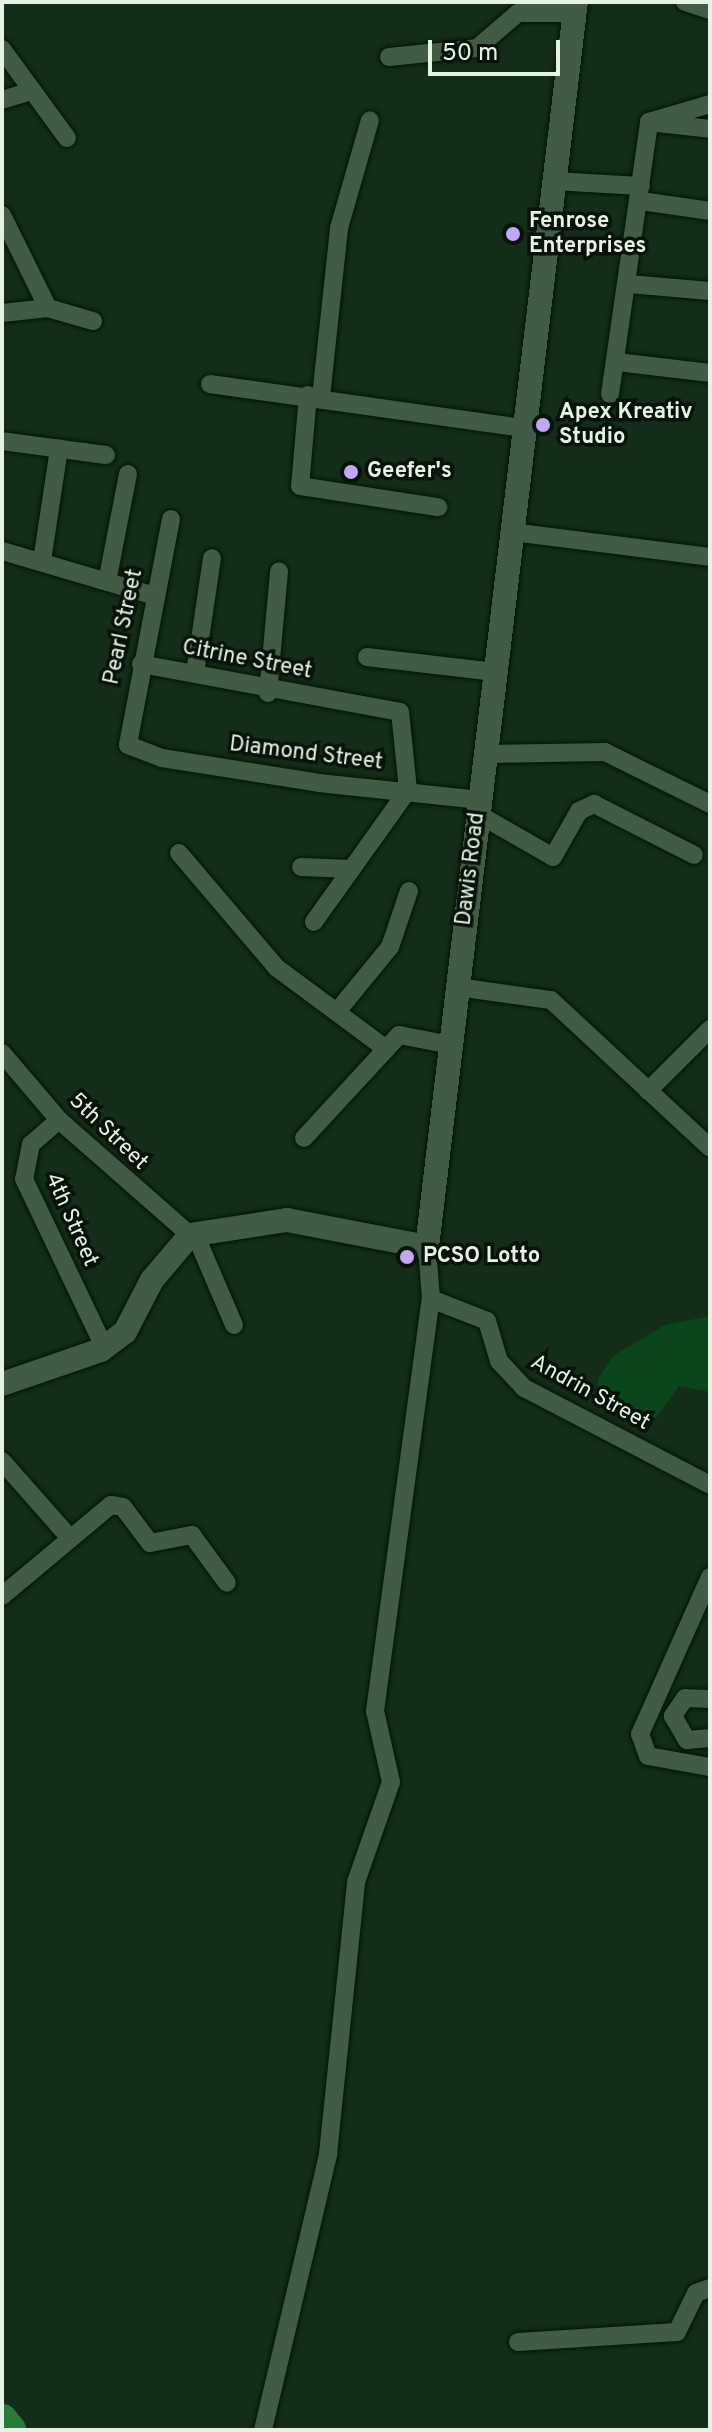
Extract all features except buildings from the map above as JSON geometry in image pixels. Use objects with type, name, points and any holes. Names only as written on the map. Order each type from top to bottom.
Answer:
[{"type":"street","points":[[685,2],[710,10]]},
{"type":"street","points":[[389,57],[433,58],[477,48],[518,13],[575,8]]},
{"type":"street","name":"Dawis Road","points":[[427,1247],[522,428],[575,8]]},
{"type":"street","points":[[2,49],[67,138]]},
{"type":"street","points":[[2,100],[32,91]]},
{"type":"street","points":[[649,122],[710,104]]},
{"type":"street","points":[[370,120],[339,228],[300,486],[438,507]]},
{"type":"street","points":[[649,122],[710,129]]},
{"type":"street","points":[[610,394],[629,284],[649,122]]},
{"type":"street","points":[[553,181],[641,194],[710,211]]},
{"type":"street","points":[[2,215],[48,308]]},
{"type":"street","points":[[629,284],[710,291]]},
{"type":"street","points":[[2,313],[48,308],[93,321]]},
{"type":"street","points":[[617,362],[710,373]]},
{"type":"street","points":[[210,384],[315,396],[522,428]]},
{"type":"street","points":[[2,441],[106,455]]},
{"type":"street","points":[[42,561],[59,448]]},
{"type":"street","points":[[107,582],[128,474]]},
{"type":"street","name":"Pearl Street","points":[[128,745],[171,519]]},
{"type":"street","points":[[512,532],[710,557]]},
{"type":"street","points":[[2,551],[155,596]]},
{"type":"street","points":[[195,673],[212,558]]},
{"type":"street","points":[[268,693],[279,571]]},
{"type":"street","points":[[367,657],[495,672]]},
{"type":"street","name":"Citrine Street","points":[[141,664],[195,673],[268,693],[391,706],[405,722],[408,790]]},
{"type":"street","name":"Diamond Street","points":[[128,745],[162,758],[319,783],[408,790],[479,807]]},
{"type":"street","points":[[485,754],[605,752],[710,804]]},
{"type":"street","points":[[314,922],[408,790]]},
{"type":"street","points":[[479,807],[553,857],[579,811],[594,804],[694,855]]},
{"type":"street","points":[[179,853],[277,968],[340,1008],[386,1049]]},
{"type":"street","points":[[301,867],[351,869]]},
{"type":"street","points":[[340,1008],[390,947],[409,891]]},
{"type":"street","points":[[457,987],[551,1000],[710,1148]]},
{"type":"street","points":[[648,1091],[710,1029]]},
{"type":"street","points":[[304,1138],[386,1049],[405,1034],[451,1045]]},
{"type":"street","name":"5th Street","points":[[2,1053],[59,1120],[192,1234]]},
{"type":"street","name":"4th Street","points":[[59,1120],[31,1144],[24,1179],[104,1347]]},
{"type":"street","points":[[2,1384],[104,1347],[125,1332],[152,1280],[192,1234],[287,1220],[427,1247],[431,1299],[375,1711],[391,1782],[356,1882],[328,2154],[263,2430]]},
{"type":"street","points":[[192,1234],[234,1325]]},
{"type":"street","name":"Andrin Street","points":[[431,1299],[487,1321],[499,1361],[524,1388],[710,1485]]},
{"type":"street","points":[[2,1461],[69,1537]]},
{"type":"street","points":[[2,1596],[69,1537],[118,1505],[150,1543],[192,1535],[227,1583]]},
{"type":"street","points":[[710,1577],[640,1734],[644,1753],[710,1767]]},
{"type":"street","points":[[675,1709],[692,1695],[710,1699]]},
{"type":"street","points":[[655,1697],[675,1709],[681,1736],[710,1738]]},
{"type":"street","points":[[518,2342],[677,2332],[696,2293],[710,2288]]},
{"type":"green space","points":[[710,1316],[710,1392],[679,1386],[656,1418],[616,1416],[599,1402],[598,1379],[613,1356],[665,1325]]},
{"type":"waterway","points":[[2,2420],[10,2430]]},
{"type":"place","name":"Fenrose Enterprises","points":[[513,234]]},
{"type":"place","name":"Apex Kreativ Studio","points":[[543,425]]},
{"type":"place","name":"Geefer's","points":[[351,472]]},
{"type":"place","name":"PCSO Lotto","points":[[407,1257]]}]
